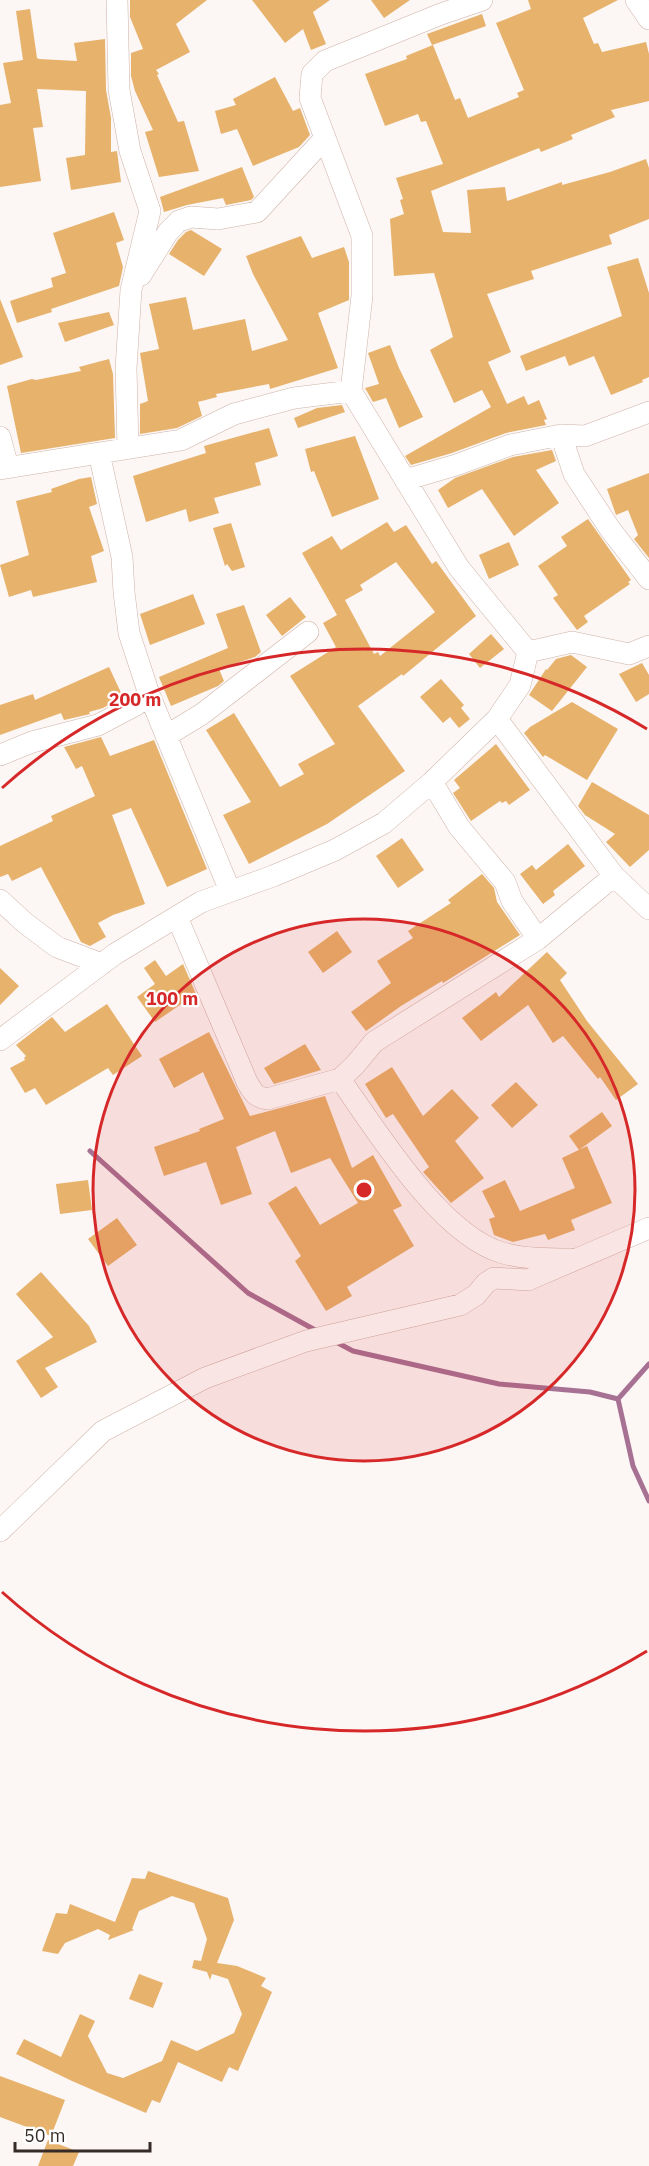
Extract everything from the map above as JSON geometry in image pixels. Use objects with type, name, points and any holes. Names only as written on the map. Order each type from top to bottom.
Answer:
[{"type":"street","points":[[117,0],[119,90],[130,151],[150,211],[131,290],[126,368],[128,448]]},
{"type":"street","points":[[482,0],[325,61],[312,74],[310,98],[362,236],[362,296],[351,391],[459,568],[528,652]]},
{"type":"street","points":[[636,0],[649,19]]},
{"type":"street","points":[[131,290],[168,232],[179,221],[191,217],[218,219],[257,212],[325,138]]},
{"type":"street","points":[[0,437],[4,468],[181,440],[234,414],[294,398],[351,391]]},
{"type":"street","points":[[405,480],[456,465],[510,445],[561,435],[585,435],[649,412]]},
{"type":"street","points":[[561,435],[574,474],[610,529],[649,579]]},
{"type":"street","points":[[99,453],[122,557],[129,633],[149,694],[230,891]]},
{"type":"street","points":[[166,736],[202,714],[308,632]]},
{"type":"street","points":[[528,652],[572,642],[629,654],[649,646]]},
{"type":"street","points":[[0,1041],[115,954],[201,902],[273,876],[335,850],[384,823],[432,782],[497,719],[520,685],[528,652]]},
{"type":"street","points":[[0,755],[32,742],[98,725],[136,705],[149,694]]},
{"type":"street","points":[[497,719],[614,876],[649,909]]},
{"type":"street","points":[[432,782],[459,827],[505,882],[512,901],[538,939]]},
{"type":"street","points":[[177,917],[254,1094],[259,1098],[267,1099],[340,1079],[374,1042],[538,939],[614,876]]},
{"type":"street","points":[[0,900],[57,948],[102,964]]},
{"type":"street","points":[[340,1079],[390,1150],[439,1210],[472,1239],[503,1253],[546,1259],[578,1260]]},
{"type":"street","points":[[0,1531],[103,1431],[205,1378],[306,1341],[460,1305],[476,1295],[486,1282],[494,1278],[528,1280],[649,1228]]},
{"type":"building","points":[[130,0],[207,0],[176,24],[190,52],[156,70],[178,122],[184,121],[199,171],[159,177],[145,132],[153,130],[135,91],[131,76],[131,53],[143,49],[130,17]]},
{"type":"building","points":[[252,0],[330,0],[313,12],[326,44],[311,50],[303,29],[285,43]]},
{"type":"building","points":[[371,0],[410,0],[384,18]]},
{"type":"building","points":[[528,0],[618,0],[583,18],[594,44],[598,43],[602,52],[646,42],[649,54],[649,101],[611,110],[615,117],[571,135],[573,139],[541,152],[539,148],[431,191],[443,232],[471,233],[467,190],[505,187],[507,201],[562,182],[562,185],[610,172],[646,159],[649,168],[649,219],[609,235],[612,244],[531,271],[534,279],[487,294],[511,352],[488,362],[507,404],[524,396],[528,405],[539,400],[547,419],[544,420],[546,425],[506,433],[411,465],[405,456],[491,407],[482,390],[454,403],[430,350],[453,337],[434,273],[394,276],[390,219],[404,214],[400,200],[403,199],[396,178],[443,164],[426,121],[421,122],[418,114],[385,126],[365,74],[407,59],[406,56],[433,45],[455,100],[460,98],[468,118],[519,97],[517,93],[524,90],[496,23],[531,9]]},
{"type":"building","points":[[30,9],[39,59],[77,61],[74,43],[105,39],[106,90],[111,118],[111,152],[117,151],[121,182],[71,190],[66,158],[85,155],[86,91],[37,89],[43,127],[33,128],[41,181],[0,187],[0,105],[11,103],[3,63],[23,60],[16,11]]},
{"type":"building","points":[[482,14],[486,26],[432,45],[427,34]]},
{"type":"building","points":[[275,77],[293,111],[300,108],[310,135],[299,147],[253,166],[237,129],[221,134],[215,111],[236,105],[233,99]]},
{"type":"building","points":[[242,167],[254,197],[251,200],[226,205],[223,198],[164,212],[160,197]]},
{"type":"building","points":[[114,212],[124,240],[116,243],[123,267],[119,286],[17,323],[10,301],[53,287],[51,278],[66,273],[53,233]]},
{"type":"building","points":[[191,230],[222,249],[204,276],[169,254],[178,240]]},
{"type":"building","points":[[301,236],[312,258],[344,247],[349,262],[349,300],[318,313],[338,368],[270,389],[269,384],[216,394],[217,397],[198,402],[202,416],[177,428],[140,434],[140,404],[148,401],[140,353],[159,349],[149,304],[186,297],[193,330],[245,319],[252,351],[288,340],[246,256]]},
{"type":"building","points":[[638,258],[649,293],[649,377],[642,380],[643,382],[611,395],[594,356],[569,366],[565,356],[526,371],[520,356],[622,316],[607,267]]},
{"type":"building","points":[[0,299],[23,357],[0,365]]},
{"type":"building","points":[[109,312],[114,325],[65,342],[58,323]]},
{"type":"building","points":[[390,345],[423,417],[399,428],[386,398],[373,402],[365,388],[379,384],[368,353]]},
{"type":"building","points":[[109,359],[113,374],[115,438],[21,453],[7,386],[32,379],[81,371],[79,367]]},
{"type":"building","points":[[342,405],[345,412],[298,428],[294,418],[317,408]]},
{"type":"building","points":[[269,428],[278,456],[255,463],[261,485],[214,498],[219,513],[189,522],[186,509],[146,522],[133,476],[206,453],[204,446]]},
{"type":"building","points":[[355,436],[379,499],[332,517],[314,471],[311,472],[305,449]]},
{"type":"building","points":[[552,450],[556,461],[536,470],[559,503],[514,536],[482,489],[448,508],[438,490],[455,478],[513,457]]},
{"type":"building","points":[[649,473],[649,558],[634,539],[638,535],[628,510],[616,515],[607,489]]},
{"type":"building","points":[[91,477],[97,504],[89,507],[104,551],[91,556],[97,582],[33,597],[31,590],[9,597],[0,565],[29,555],[16,501],[52,492],[51,489]]},
{"type":"building","points":[[588,519],[631,580],[628,582],[630,584],[584,616],[588,622],[577,630],[553,598],[558,595],[538,566],[567,546],[561,537]]},
{"type":"building","points":[[387,522],[394,532],[406,525],[432,564],[436,561],[476,616],[403,676],[402,674],[358,706],[405,771],[327,824],[249,864],[223,815],[251,802],[206,730],[234,713],[280,787],[304,774],[298,764],[335,744],[290,676],[336,647],[323,623],[337,615],[302,553],[332,536],[341,550]],"holes":[[[396,562],[435,612],[380,656],[378,652],[374,654],[345,600],[363,590],[360,585]]]},
{"type":"building","points":[[231,523],[245,567],[232,571],[227,564],[225,566],[213,528]]},
{"type":"building","points":[[509,542],[519,565],[489,579],[479,555]]},
{"type":"building","points":[[193,594],[205,624],[150,645],[140,614]]},
{"type":"building","points":[[290,597],[306,617],[282,636],[266,615]]},
{"type":"building","points":[[244,605],[261,652],[255,657],[219,669],[224,681],[218,686],[171,706],[159,677],[228,648],[216,614]]},
{"type":"building","points":[[491,634],[504,649],[480,668],[469,654]]},
{"type":"building","points":[[571,655],[587,667],[552,711],[529,695],[546,669],[556,659]]},
{"type":"building","points":[[642,663],[649,675],[649,694],[636,702],[619,674]]},
{"type":"building","points":[[109,667],[123,697],[103,708],[89,712],[90,714],[64,720],[61,713],[0,735],[0,705],[33,694],[35,700]]},
{"type":"building","points":[[441,679],[464,705],[461,708],[470,719],[459,728],[450,717],[443,723],[420,697]]},
{"type":"building","points":[[572,702],[618,729],[587,780],[545,755],[543,757],[524,733]]},
{"type":"building","points":[[101,737],[110,756],[154,740],[207,869],[167,887],[131,808],[112,815],[145,904],[98,923],[106,937],[90,946],[81,942],[41,867],[12,881],[8,874],[0,877],[0,846],[53,821],[51,816],[95,796],[82,766],[76,769],[64,747]]},
{"type":"building","points":[[496,744],[530,790],[509,805],[506,801],[502,803],[500,801],[471,821],[453,793],[460,788],[454,780]]},
{"type":"building","points":[[592,782],[649,815],[649,850],[630,867],[606,842],[615,834],[585,815],[578,806]]},
{"type":"building","points":[[402,838],[424,870],[398,888],[376,856]]},
{"type":"building","points":[[568,844],[585,866],[553,891],[555,895],[543,904],[520,874],[532,865],[536,870]]},
{"type":"building","points":[[482,874],[494,888],[497,902],[520,935],[401,1006],[366,1031],[351,1012],[391,983],[377,961],[413,938],[408,931],[451,903],[448,900]]},
{"type":"building","points":[[337,931],[352,952],[323,973],[308,952]]},
{"type":"building","points":[[547,952],[567,973],[560,980],[587,1021],[638,1084],[616,1100],[600,1077],[598,1079],[563,1036],[553,1043],[528,1005],[481,1041],[462,1018],[496,992],[499,997]]},
{"type":"building","points":[[155,960],[166,976],[183,964],[196,994],[155,1022],[137,997],[155,984],[144,968]]},
{"type":"building","points":[[0,968],[19,986],[0,1005]]},
{"type":"building","points":[[107,1004],[142,1056],[113,1075],[108,1068],[46,1105],[35,1088],[25,1093],[10,1068],[25,1060],[26,1056],[16,1045],[52,1017],[65,1032]]},
{"type":"building","points":[[209,1032],[250,1116],[325,1096],[352,1168],[373,1155],[402,1206],[393,1210],[414,1246],[347,1287],[352,1296],[326,1311],[295,1261],[301,1256],[268,1203],[296,1186],[320,1225],[358,1203],[330,1158],[291,1173],[275,1131],[236,1147],[252,1194],[221,1205],[206,1162],[164,1176],[154,1147],[200,1131],[199,1129],[224,1119],[203,1072],[174,1088],[159,1059]]},
{"type":"building","points":[[305,1044],[321,1070],[274,1084],[264,1068]]},
{"type":"building","points":[[392,1067],[423,1116],[452,1089],[479,1118],[455,1141],[484,1178],[451,1203],[423,1172],[429,1167],[393,1114],[386,1118],[365,1084]]},
{"type":"building","points":[[516,1082],[538,1105],[512,1128],[491,1105]]},
{"type":"building","points":[[602,1112],[612,1126],[579,1150],[569,1136]]},
{"type":"building","points":[[587,1146],[612,1203],[571,1220],[575,1230],[548,1240],[545,1234],[513,1242],[494,1235],[489,1219],[495,1217],[482,1191],[505,1180],[520,1211],[575,1188],[562,1158]]},
{"type":"building","points":[[88,1180],[92,1210],[60,1214],[56,1184]]},
{"type":"building","points":[[117,1218],[137,1245],[108,1266],[88,1239]]},
{"type":"building","points":[[41,1272],[89,1326],[97,1342],[45,1368],[58,1387],[41,1398],[16,1361],[53,1337],[16,1294]]},
{"type":"building","points":[[148,1871],[228,1898],[234,1920],[217,1963],[237,1966],[266,1978],[261,1986],[272,1992],[238,2071],[229,2067],[222,2082],[178,2062],[160,2103],[152,2100],[146,2113],[16,2054],[24,2039],[61,2057],[80,2014],[95,2021],[88,2036],[107,2073],[123,2078],[162,2061],[171,2040],[197,2051],[234,2033],[242,2014],[228,1979],[212,1974],[210,1980],[207,1972],[192,1968],[194,1960],[201,1961],[207,1939],[194,1903],[172,1896],[139,1911],[132,1929],[134,1930],[108,1940],[110,1935],[98,1929],[65,1943],[58,1954],[42,1951],[56,1913],[67,1914],[70,1904],[115,1922],[132,1878],[145,1879]]},
{"type":"building","points":[[139,1974],[163,1983],[153,2008],[129,1999]]},
{"type":"building","points":[[0,2076],[65,2100],[51,2136],[0,2117]]},
{"type":"building","points":[[48,2140],[79,2152],[73,2166],[38,2166]]},
{"type":"waterway","points":[[90,1151],[248,1293],[317,1331]]},
{"type":"waterway","points":[[336,1342],[353,1351],[499,1384],[590,1392],[618,1399]]},
{"type":"waterway","points":[[618,1399],[649,1364]]},
{"type":"waterway","points":[[618,1399],[633,1466],[649,1501]]}]
